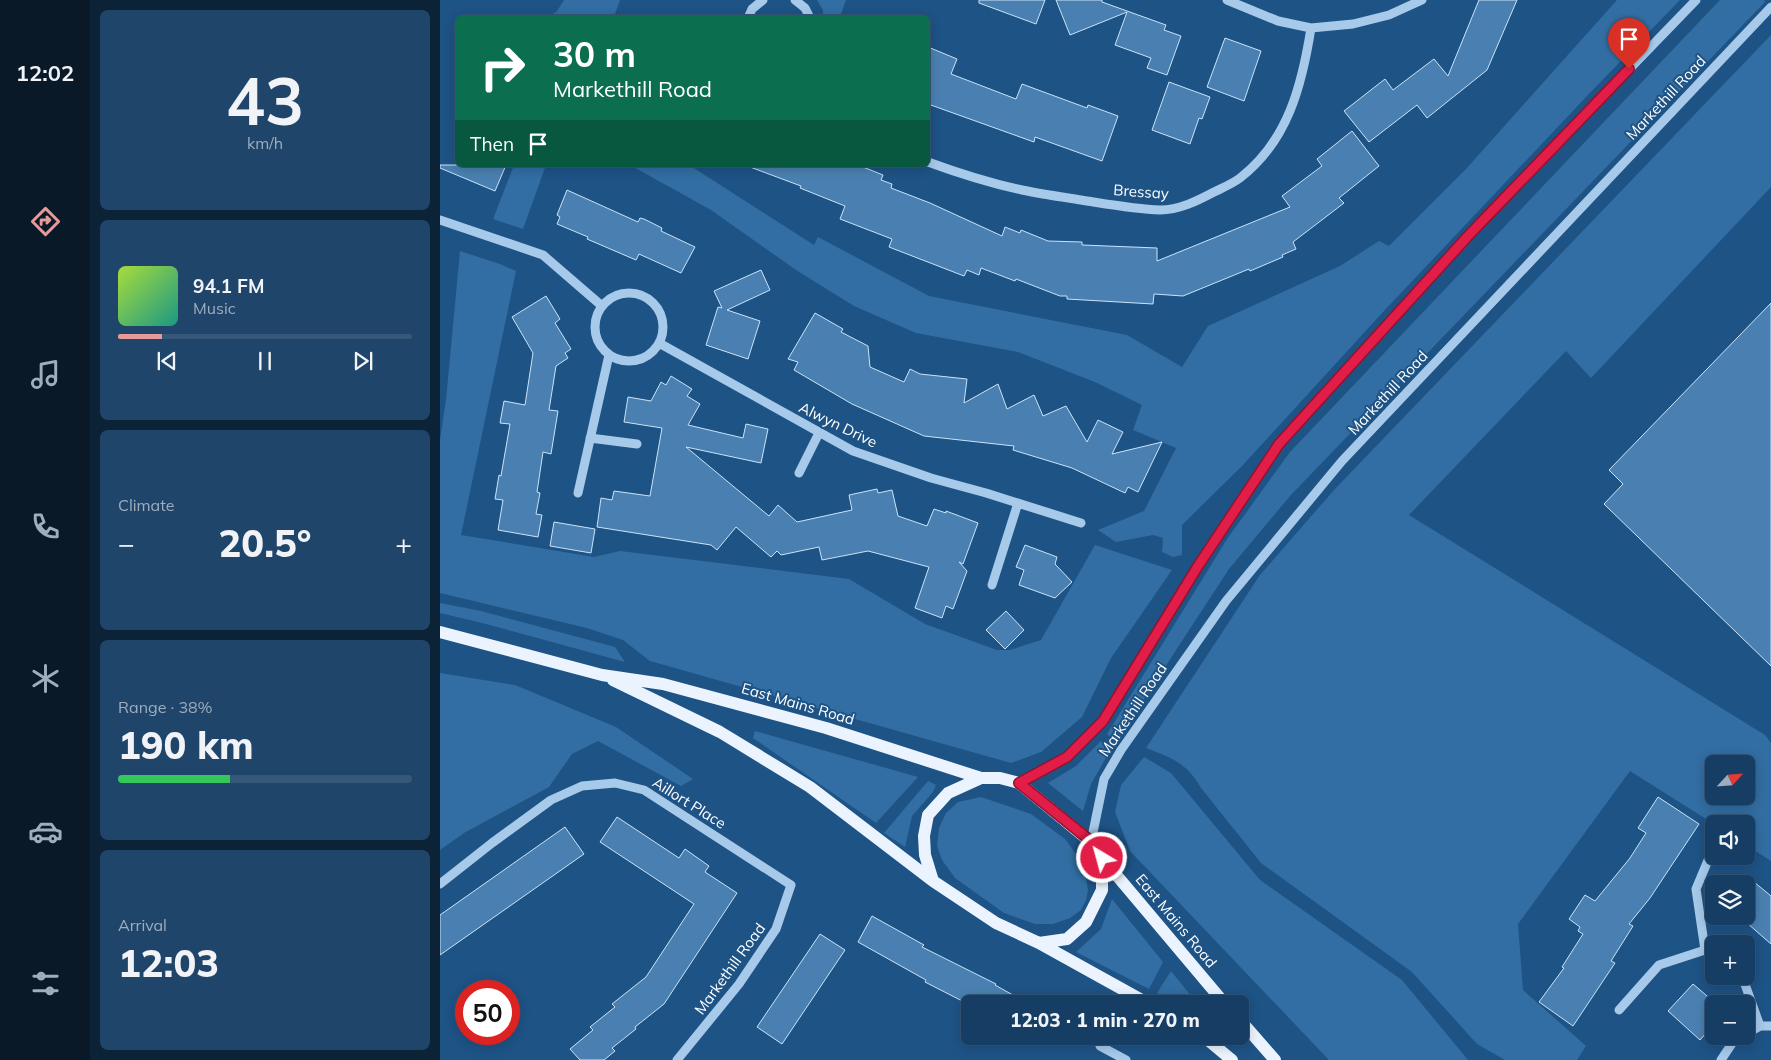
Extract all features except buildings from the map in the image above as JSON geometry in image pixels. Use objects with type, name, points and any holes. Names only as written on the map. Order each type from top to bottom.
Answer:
[{"type":"main road","name":"East Mains Road","points":[[440,632],[602,675],[663,684],[826,728],[981,778]]},
{"type":"main road","name":"East Mains Road","points":[[602,675],[720,732],[810,787],[933,881]]},
{"type":"main road","points":[[1039,943],[1066,939],[1086,922],[1102,890],[1102,858],[1092,842],[1019,783],[1000,778],[981,778],[948,793],[928,815],[924,836],[925,855],[933,881],[996,923],[1039,943],[1133,995]]},
{"type":"main road","name":"East Mains Road","points":[[1102,858],[1217,995]]},
{"type":"main road","points":[[1249,1030],[1275,1060]]},
{"type":"main road","points":[[1214,1045],[1232,1060]]},
{"type":"street","points":[[749,15],[752,9],[763,0]]},
{"type":"street","points":[[795,0],[805,8],[808,15]]},
{"type":"street","points":[[1227,0],[1278,21],[1311,28],[1353,24],[1389,15],[1422,0]]},
{"type":"street","name":"Markethill Road","points":[[1019,783],[1067,757],[1103,721],[1198,566],[1279,444],[1468,236],[1696,0]]},
{"type":"street","name":"Markethill Road","points":[[1092,842],[1104,779],[1112,764],[1126,741],[1226,601],[1342,462],[1771,8]]},
{"type":"street","name":"Bressay","points":[[930,163],[969,176],[1022,190],[1106,204],[1161,210],[1177,208],[1196,202],[1240,178],[1266,153],[1277,138],[1288,119],[1306,57],[1311,28]]},
{"type":"street","points":[[440,220],[543,255],[602,306]]},
{"type":"street","points":[[632,293],[648,299],[659,311],[663,327],[659,344],[653,351],[636,360],[627,361],[609,355],[599,345],[595,332],[596,318],[602,306],[616,296],[632,293]]},
{"type":"street","name":"Alwyn Drive","points":[[659,344],[853,451],[922,475],[1081,523]]},
{"type":"street","points":[[578,493],[609,355]]},
{"type":"street","points":[[799,473],[819,432]]},
{"type":"street","points":[[590,438],[638,444]]},
{"type":"street","points":[[992,585],[1018,503]]},
{"type":"street","name":"Aillort Place","points":[[440,884],[551,800],[582,786],[615,782],[644,790],[791,885]]},
{"type":"street","points":[[1619,1010],[1660,965],[1705,950],[1696,889],[1706,865]]},
{"type":"street","name":"Markethill Road","points":[[681,1059],[739,984],[776,929],[791,885]]},
{"type":"street","points":[[1745,985],[1760,1026]]},
{"type":"street","points":[[1755,1029],[1760,1026],[1771,1026]]},
{"type":"street","points":[[1721,1060],[1731,1045]]},
{"type":"street","points":[[1100,1046],[1126,1060]]},
{"type":"shaded area","points":[[564,0],[620,0],[615,15],[552,15],[557,11]]},
{"type":"shaded area","points":[[817,0],[846,0],[841,15],[823,15],[823,10]]},
{"type":"shaded area","points":[[1617,0],[1680,0],[1383,312],[1242,466],[1182,525],[1182,555],[1173,557],[1162,552],[1163,538],[1153,535],[1116,542],[1098,530],[1144,511],[1176,448],[1133,430],[1142,405],[1095,382],[1018,352],[916,333],[854,306],[796,270],[711,210],[634,167],[692,167],[814,245],[818,237],[929,296],[1127,335],[1182,367],[1208,326],[1340,266],[1379,241],[1389,246],[1466,169]]},
{"type":"shaded area","points":[[1720,0],[1764,0],[1765,2],[1290,496],[1229,569],[1116,742],[1107,734],[1227,539],[1290,452]]},
{"type":"shaded area","points":[[1771,35],[1771,187],[1591,378],[1566,351],[1409,515],[1765,735],[1771,743],[1771,861],[1755,851],[1755,815],[1705,815],[1705,818],[1630,771],[1518,924],[1523,990],[1586,1046],[1577,1060],[1505,1060],[1477,1044],[1412,972],[1261,863],[1184,767],[1171,758],[1146,748],[1260,575],[1334,490]]},
{"type":"shaded area","points":[[513,167],[545,167],[523,229],[493,219]]},
{"type":"shaded area","points":[[460,251],[516,271],[461,535],[594,557],[620,551],[849,579],[925,624],[997,650],[1010,650],[1041,640],[1095,545],[1172,570],[1111,658],[1082,717],[1041,752],[1011,763],[650,661],[623,640],[587,628],[440,593],[440,440],[446,400]]},
{"type":"shaded area","points":[[440,603],[481,611],[615,647],[625,662],[440,613]]},
{"type":"shaded area","points":[[440,673],[515,685],[616,727],[693,779],[681,786],[598,741],[572,754],[549,787],[464,833],[440,850]]},
{"type":"shaded area","points":[[755,731],[918,777],[876,823],[753,738]]},
{"type":"shaded area","points":[[1101,741],[1110,751],[1091,784],[1083,811],[1048,783],[1076,766]]},
{"type":"shaded area","points":[[1144,757],[1171,773],[1260,880],[1402,980],[1468,1060],[1329,1060],[1130,851],[1115,812],[1121,785]]},
{"type":"shaded area","points":[[928,781],[936,785],[933,792],[912,816],[905,847],[884,833]]},
{"type":"shaded area","points":[[981,797],[1031,814],[1065,839],[1081,861],[1085,872],[1088,890],[1081,910],[1070,918],[1053,924],[1035,924],[1004,913],[955,878],[942,860],[937,846],[939,828],[946,813],[958,802]]},
{"type":"shaded area","points":[[1112,899],[1163,962],[1149,989],[1076,952],[1101,929]]},
{"type":"shaded area","points":[[1171,971],[1190,995],[1161,995],[1157,993]]},
{"type":"route","points":[[1102,858],[1092,842],[1019,783],[1067,757],[1103,721],[1198,566],[1279,444],[1468,236],[1629,69]]}]
